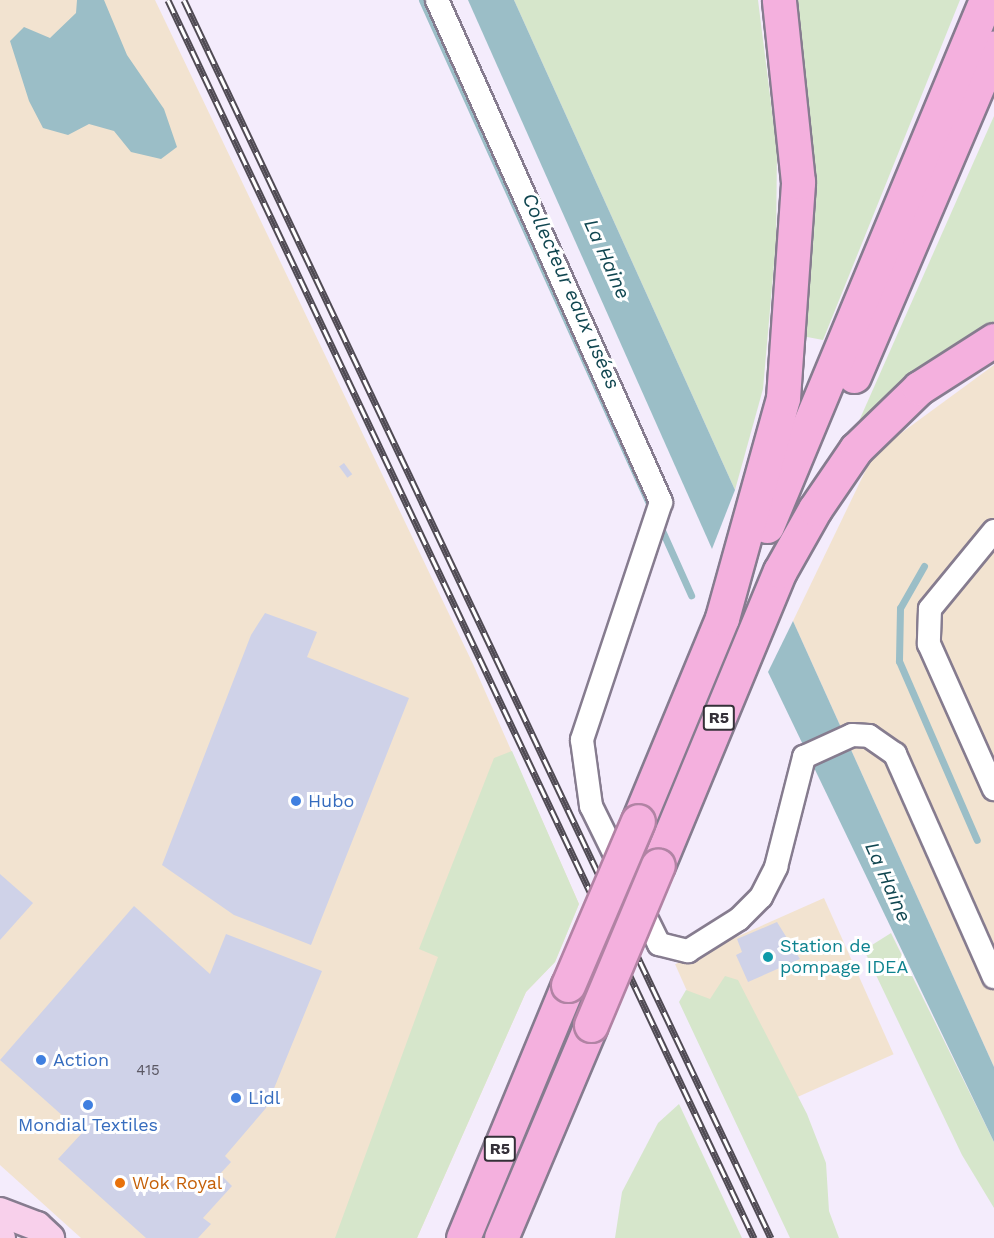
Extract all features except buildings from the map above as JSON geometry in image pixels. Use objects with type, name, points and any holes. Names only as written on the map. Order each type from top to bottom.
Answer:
[{"type":"highway","points":[[722,618],[783,398],[790,331],[798,182],[779,0]]},
{"type":"highway","points":[[722,618],[737,599],[986,0]]},
{"type":"highway","points":[[780,571],[789,531],[994,48]]},
{"type":"highway","points":[[780,571],[856,449],[920,388],[994,340]]},
{"type":"highway","name":"R5","points":[[501,1238],[780,571]]},
{"type":"highway","name":"R5","points":[[463,1238],[722,618]]},
{"type":"main road","points":[[0,1212],[36,1226],[50,1238]]},
{"type":"lane","points":[[437,0],[660,502],[582,740],[591,806],[659,944],[688,951],[716,938],[761,897],[776,867],[804,757],[852,735],[883,741],[895,754],[986,932],[994,977]]},
{"type":"lane","points":[[994,531],[930,609],[929,644],[994,789]]},
{"type":"shaded area","points":[[0,0],[155,0],[473,664],[579,904],[555,962],[526,992],[417,1238],[81,1238],[0,1165]]},
{"type":"shaded area","points":[[994,365],[994,1067],[793,621],[874,453]]},
{"type":"shaded area","points":[[824,898],[894,1054],[745,1121],[675,964]]},
{"type":"green space","points":[[514,0],[758,0],[777,151],[776,241],[763,389],[735,490]]},
{"type":"green space","points":[[794,0],[960,0],[823,340],[802,336],[813,245],[814,156]]},
{"type":"green space","points":[[994,116],[994,326],[870,421],[859,421]]},
{"type":"green space","points":[[512,751],[579,904],[555,962],[526,992],[417,1238],[335,1238],[438,957],[419,949],[494,758]]},
{"type":"green space","points":[[891,933],[994,1142],[994,1208],[962,1155],[864,950]]},
{"type":"green space","points":[[725,976],[738,980],[807,1114],[826,1163],[829,1211],[839,1238],[790,1238],[679,1002],[686,990],[710,999]]},
{"type":"green space","points":[[679,1104],[742,1238],[615,1238],[622,1192],[658,1123]]},
{"type":"water","points":[[77,0],[104,0],[127,55],[164,109],[177,147],[161,159],[131,152],[114,131],[89,124],[68,135],[43,128],[29,101],[10,41],[24,27],[50,38],[76,13]]},
{"type":"water","name":"La Haine","points":[[468,0],[514,0],[735,490],[712,549]]},
{"type":"water","name":"La Haine","points":[[793,621],[994,1067],[994,1142],[768,672]]},
{"type":"waterway","name":"Collecteur eaux usées","points":[[422,0],[651,508]]},
{"type":"waterway","name":"Collecteur eaux usées","points":[[660,526],[691,595]]},
{"type":"waterway","points":[[924,566],[900,608],[899,661],[977,840]]},
{"type":"railway","points":[[168,0],[754,1238]]},
{"type":"railway","points":[[184,0],[771,1238]]},
{"type":"place","name":"Hubo","points":[[296,801]]},
{"type":"place","name":"Station de pompage IDEA","points":[[768,957]]},
{"type":"place","name":"Action","points":[[41,1060]]},
{"type":"place","name":"Lidl","points":[[236,1098]]},
{"type":"place","name":"Mondial Textiles","points":[[88,1105]]},
{"type":"place","name":"Wok Royal","points":[[120,1183]]}]
